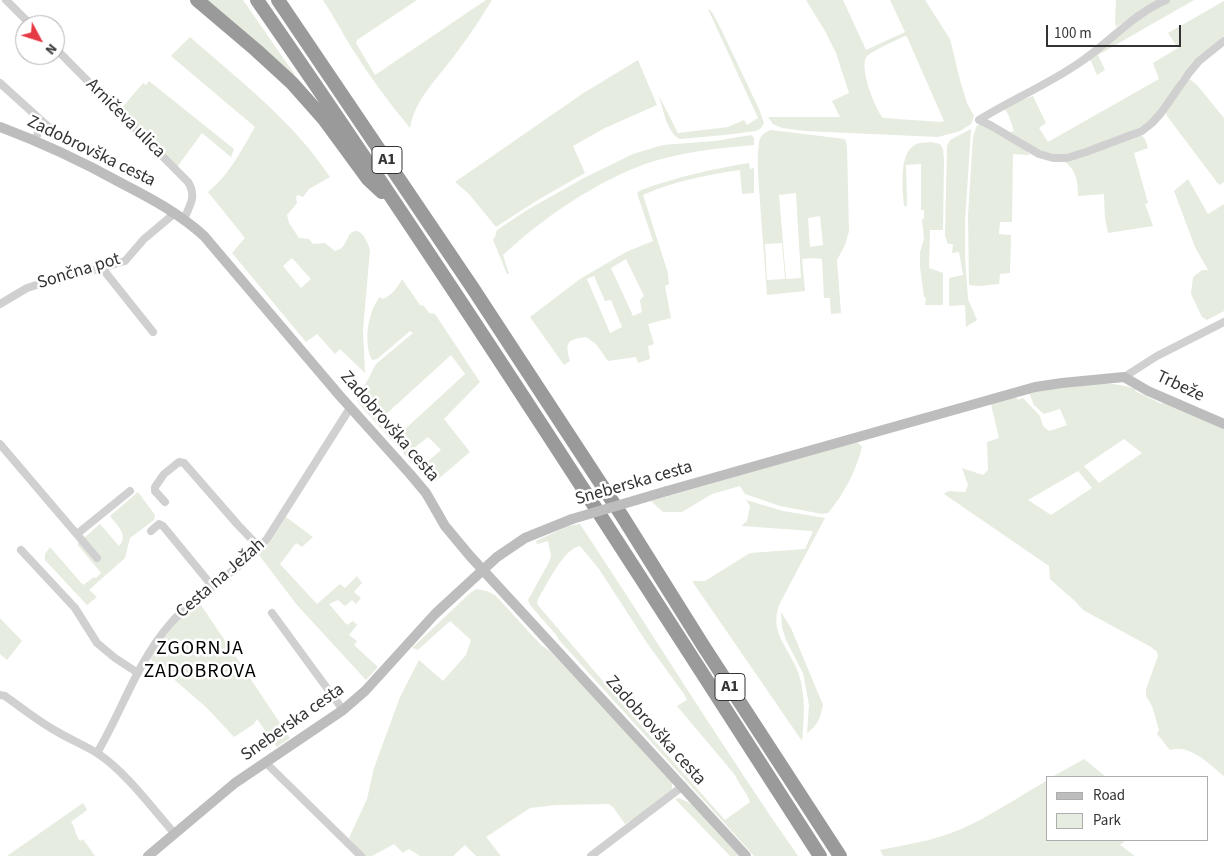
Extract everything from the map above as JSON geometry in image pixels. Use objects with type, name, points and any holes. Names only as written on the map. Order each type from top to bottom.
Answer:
[{"type":"highway","points":[[197,0],[292,83],[324,119],[368,179],[393,199]]},
{"type":"highway","name":"A1","points":[[258,0],[393,199],[583,487],[820,856]]},
{"type":"highway","name":"A1","points":[[278,0],[472,286],[840,856]]},
{"type":"highway","points":[[289,0],[302,35]]},
{"type":"street","points":[[6,0],[21,15]]},
{"type":"street","points":[[1166,0],[1154,5],[1080,62],[1043,86],[979,120],[1039,154],[1053,158],[1067,158],[1086,152],[1142,131],[1152,123],[1188,73],[1199,61],[1224,41]]},
{"type":"street","name":"Arničeva ulica","points":[[65,58],[192,187],[193,201],[179,216]]},
{"type":"street","points":[[0,83],[62,138]]},
{"type":"street","points":[[35,140],[43,122]]},
{"type":"street","name":"Zadobrovška cesta","points":[[0,127],[35,140],[101,172],[179,216],[204,236],[350,408],[419,484],[446,526],[483,569],[746,856]]},
{"type":"street","name":"Sončna pot","points":[[0,304],[27,288],[124,261],[144,239],[179,216]]},
{"type":"street","points":[[102,268],[153,332]]},
{"type":"street","name":"Sneberska cesta","points":[[148,856],[222,793],[343,710],[365,691],[422,627],[483,569],[506,549],[525,538],[572,519],[1035,387],[1124,377],[1139,366],[1224,322]]},
{"type":"street","name":"Trbeže","points":[[1124,377],[1148,391],[1224,424]]},
{"type":"street","name":"Cesta na Ježah","points":[[97,753],[151,650],[172,623],[260,548],[287,510],[350,408]]},
{"type":"street","points":[[0,444],[97,558]]},
{"type":"street","points":[[165,502],[155,491],[157,482],[172,466],[179,462],[184,463],[238,526],[260,548]]},
{"type":"street","points":[[77,534],[130,491]]},
{"type":"street","points":[[151,531],[159,524],[163,526],[213,587]]},
{"type":"street","points":[[21,550],[75,608],[97,643],[138,674]]},
{"type":"street","points":[[272,614],[343,710]]},
{"type":"street","points":[[0,695],[5,696],[56,732],[97,753],[127,780],[174,833]]},
{"type":"street","points":[[265,762],[361,856]]},
{"type":"street","points":[[591,856],[683,786]]},
{"type":"green space","points":[[206,0],[243,0],[295,75],[293,76]]},
{"type":"green space","points":[[323,0],[417,0],[357,40],[356,43],[375,75],[486,0],[492,0],[480,20],[423,97],[417,107],[410,128],[366,70]]},
{"type":"green space","points":[[806,0],[843,0],[866,50],[905,32],[890,0],[925,0],[950,39],[967,103],[974,116],[971,124],[960,131],[938,137],[805,131],[782,128],[773,124],[768,117],[840,117],[832,101],[849,93],[836,53]],"holes":[[[905,36],[944,121],[883,118],[876,106],[866,78],[865,61],[867,56],[885,45]]]},
{"type":"green space","points":[[1116,0],[1159,0],[1116,27]]},
{"type":"green space","points":[[1171,0],[1194,0],[1098,55],[1105,70],[1097,75],[1091,61],[1085,60],[1126,26]]},
{"type":"green space","points":[[1224,1],[1224,36],[1193,63],[1180,78],[1169,98],[1148,124],[1084,151],[1059,156],[1042,152],[1010,132],[1014,131],[1004,107],[1033,96],[1046,123],[1039,128],[1048,142],[1159,79],[1153,63],[1178,48],[1168,33]]},
{"type":"green space","points":[[708,9],[712,12],[720,27],[764,123],[756,131],[680,139],[672,132],[669,126],[659,96],[678,133],[728,127],[744,120],[747,125],[758,118]]},
{"type":"green space","points":[[190,37],[283,120],[300,138],[330,177],[309,189],[303,197],[298,195],[296,197],[297,203],[287,215],[289,223],[299,238],[309,239],[313,244],[325,243],[335,251],[342,248],[349,235],[355,231],[361,233],[366,239],[370,250],[363,330],[365,373],[340,349],[335,354],[317,334],[306,342],[232,253],[245,238],[208,192],[229,170],[255,127],[171,56]],"holes":[[[292,258],[311,279],[301,288],[283,266]]]},
{"type":"green space","points":[[638,60],[657,105],[605,128],[573,146],[585,173],[496,227],[469,194],[455,182],[582,94]]},
{"type":"green space","points":[[1186,79],[1191,80],[1197,85],[1224,118],[1224,182],[1219,185],[1165,111]]},
{"type":"green space","points":[[149,81],[234,149],[231,157],[202,133],[177,167],[121,109],[143,83],[146,85]]},
{"type":"green space","points":[[977,125],[986,125],[1021,145],[1030,155],[1013,154],[1012,222],[1000,222],[999,234],[1011,235],[1010,273],[1000,274],[999,284],[979,286],[969,285],[968,216],[973,137]]},
{"type":"green space","points":[[971,129],[965,222],[965,256],[968,299],[977,320],[966,327],[965,305],[949,306],[949,278],[963,275],[959,252],[952,253],[953,244],[948,244],[945,236],[947,146],[950,140]]},
{"type":"green space","points":[[769,131],[845,139],[847,147],[849,231],[845,245],[837,260],[841,313],[831,314],[830,298],[824,298],[822,259],[802,259],[805,291],[767,295],[758,158],[760,138]],"holes":[[[796,193],[801,278],[786,279],[779,195]],[[820,216],[823,245],[810,247],[808,218]],[[782,243],[785,279],[767,280],[765,244]]]},
{"type":"green space","points":[[751,135],[754,138],[754,145],[700,151],[661,159],[628,171],[590,190],[553,214],[503,255],[509,274],[507,274],[493,240],[497,230],[527,210],[584,178],[633,154],[663,145],[715,141]]},
{"type":"green space","points":[[1141,135],[1145,139],[1148,148],[1134,153],[1148,203],[1145,204],[1153,226],[1108,233],[1104,194],[1078,196],[1075,176],[1071,168],[1063,160]]},
{"type":"green space","points":[[931,142],[940,144],[943,149],[944,159],[943,230],[930,230],[929,268],[943,273],[943,305],[925,305],[926,298],[924,297],[920,267],[920,252],[924,239],[922,220],[924,218],[924,210],[921,210],[921,164],[906,165],[907,206],[904,206],[903,199],[903,173],[906,156],[917,144]]},
{"type":"green space","points":[[749,163],[750,169],[754,168],[754,193],[742,194],[740,170],[690,179],[643,195],[668,273],[669,284],[665,286],[671,318],[648,324],[654,344],[648,346],[650,359],[638,363],[636,357],[608,361],[596,344],[586,337],[574,339],[569,343],[570,361],[564,365],[530,317],[580,279],[626,252],[653,241],[637,193],[654,185],[681,177]],"holes":[[[626,259],[644,296],[640,300],[642,312],[633,316],[611,268]],[[594,276],[605,301],[611,300],[622,327],[610,333],[587,279]]]},
{"type":"green space","points":[[1188,179],[1208,214],[1224,204],[1224,311],[1207,320],[1202,317],[1191,294],[1193,277],[1202,270],[1208,270],[1195,247],[1174,191]]},
{"type":"green space","points":[[402,279],[420,305],[424,306],[429,313],[435,314],[480,382],[444,419],[470,452],[431,484],[357,400],[359,392],[376,364],[413,333],[410,331],[377,359],[372,360],[369,353],[367,336],[372,310],[380,297],[383,299],[389,296]],"holes":[[[451,355],[465,374],[403,431],[394,428],[384,416]],[[428,437],[441,450],[426,463],[413,449]]]},
{"type":"green space","points":[[1103,383],[1136,389],[1135,391],[1162,404],[1163,402],[1224,429],[1224,776],[1192,752],[1177,749],[1170,750],[1157,734],[1159,730],[1152,706],[1146,696],[1146,689],[1158,656],[1157,652],[1083,610],[1050,579],[1049,566],[944,494],[948,491],[965,492],[968,485],[962,468],[983,475],[988,470],[987,442],[999,438],[991,404],[1016,397],[1018,400],[1022,398],[1040,416],[1043,426],[1049,431],[1067,425],[1060,409],[1044,414],[1034,405],[1029,393],[1060,387]],"holes":[[[1124,439],[1142,453],[1099,483],[1084,466]],[[1078,471],[1092,488],[1051,515],[1028,500]]]},
{"type":"green space","points":[[857,442],[862,447],[853,473],[828,513],[822,514],[780,506],[745,494],[740,486],[712,494],[682,512],[663,512],[651,501]]},
{"type":"green space","points":[[138,492],[155,515],[154,520],[130,538],[125,558],[89,590],[97,597],[87,605],[45,560],[45,554],[50,547],[83,585],[94,577],[96,578],[101,573],[77,544],[100,524],[119,546],[123,538],[121,530],[110,516]]},
{"type":"green space","points":[[746,500],[783,511],[825,518],[780,603],[776,623],[778,632],[799,675],[803,691],[802,741],[692,581],[705,581],[750,553],[805,549],[813,531],[741,526],[747,521],[750,506]]},
{"type":"green space","points":[[286,517],[313,537],[302,547],[296,543],[280,564],[317,604],[340,584],[345,588],[357,576],[362,583],[354,592],[361,598],[356,604],[352,600],[345,606],[338,600],[329,604],[347,625],[353,621],[357,625],[349,635],[357,641],[354,645],[378,667],[366,680],[297,605],[259,555],[271,541]]},
{"type":"green space","points":[[580,524],[742,774],[798,856],[754,856],[559,640],[530,605],[528,600],[551,556],[548,541],[537,544],[536,541],[568,526]],"holes":[[[580,546],[599,569],[647,643],[684,694],[687,700],[677,706],[735,775],[747,795],[750,802],[725,820],[537,604],[556,568],[574,549]]]},
{"type":"green space","points":[[476,589],[495,595],[541,645],[551,652],[672,781],[672,789],[642,814],[625,824],[609,804],[556,805],[530,808],[486,837],[501,856],[476,856],[465,845],[453,856],[420,856],[409,849],[403,853],[394,844],[372,856],[365,856],[349,838],[367,799],[374,768],[400,697],[419,660],[443,681],[466,655],[471,640],[450,621],[418,650],[412,648]]},
{"type":"green space","points":[[199,602],[290,738],[277,747],[257,719],[254,724],[234,737],[206,707],[149,658],[180,617]]},
{"type":"green space","points":[[781,612],[791,628],[823,705],[818,721],[807,733],[809,705],[803,673],[787,642],[782,628]]},
{"type":"green space","points":[[0,618],[22,641],[7,660],[0,654]]},
{"type":"green space","points":[[1084,759],[1105,776],[1054,776]]},
{"type":"green space","points":[[1046,781],[1046,841],[1125,841],[1120,845],[1135,856],[883,856],[880,850],[950,834],[991,814]]},
{"type":"green space","points":[[679,798],[692,804],[739,856],[730,856],[675,799]]},
{"type":"green space","points":[[83,803],[87,810],[71,822],[80,841],[83,839],[95,856],[7,856]]},
{"type":"district","name":"ZGORNJA ZADOBROVA","points":[[200,662]]}]
